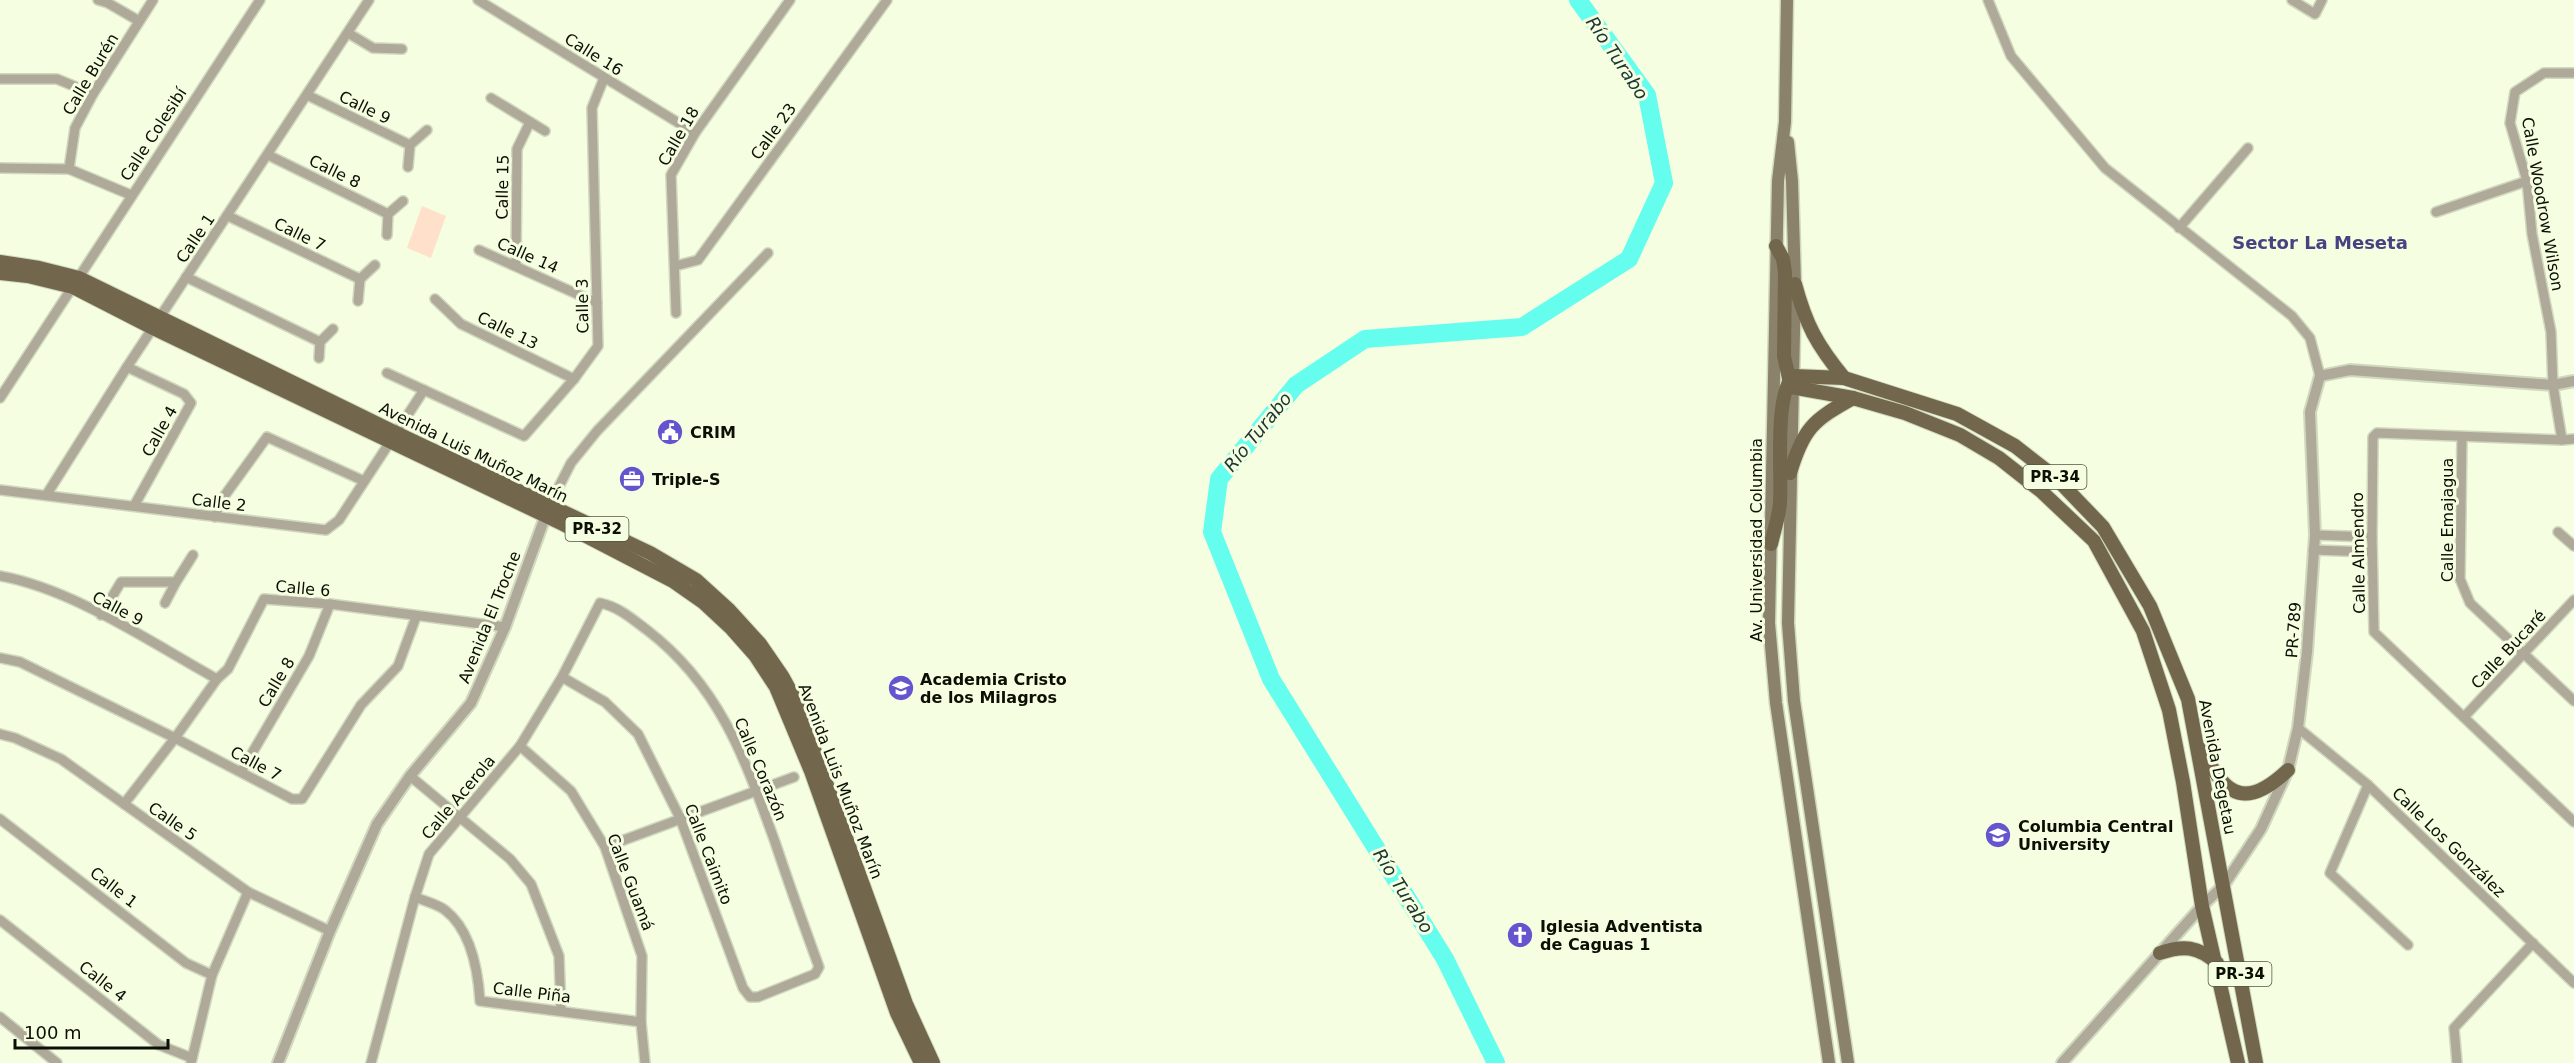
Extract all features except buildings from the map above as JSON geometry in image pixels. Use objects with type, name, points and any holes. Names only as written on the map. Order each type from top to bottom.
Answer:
[{"type":"main road","name":"Av. Universidad Columbia","points":[[1787,0],[1785,122],[1778,181],[1776,246],[1769,623],[1776,704],[1829,1063]]},
{"type":"main road","name":"Av. Universidad Columbia","points":[[1785,122],[1792,181],[1795,284],[1791,382],[1788,623],[1794,701],[1848,1063]]},
{"type":"main road","points":[[1771,544],[1778,515],[1782,411],[1791,382],[1784,356],[1785,272],[1783,259],[1776,246]]},
{"type":"main road","name":"Avenida Luis Muñoz Marín","points":[[0,262],[39,268],[76,282],[156,323],[547,511],[673,580],[703,603],[755,654],[786,695],[811,771],[853,871],[894,985],[933,1063]]},
{"type":"main road","name":"Avenida Luis Muñoz Marín","points":[[0,273],[76,282]]},
{"type":"main road","points":[[1795,284],[1804,318],[1821,350],[1844,378]]},
{"type":"main road","name":"Avenida Degetau","points":[[1791,382],[1844,378],[1957,414],[2015,446],[2056,478],[2103,527],[2150,606],[2188,699],[2256,1063]]},
{"type":"main road","name":"PR-34","points":[[1791,382],[1905,413],[1960,435],[1999,458],[2041,491],[2094,541],[2143,631],[2169,710],[2183,782],[2202,906],[2217,963],[2238,1063]]},
{"type":"main road","points":[[1790,473],[1798,447],[1815,422],[1853,398]]},
{"type":"main road","points":[[2192,723],[2212,769],[2230,788],[2243,795],[2254,794],[2273,785],[2288,770]]},
{"type":"main road","points":[[2160,953],[2190,947],[2200,950],[2217,963]]},
{"type":"main road","name":"Avenida Luis Muñoz Marín","points":[[894,985],[897,1013],[921,1063]]},
{"type":"main road","points":[[1818,988],[1836,985]]},
{"type":"street","points":[[98,0],[140,21]]},
{"type":"street","name":"Calle Burén","points":[[69,169],[75,128],[93,94],[153,0]]},
{"type":"street","name":"Calle Colesibí","points":[[0,398],[4,385],[76,282],[260,0]]},
{"type":"street","name":"Calle 1","points":[[47,495],[127,367],[369,0]]},
{"type":"street","name":"Calle 16","points":[[478,0],[695,133]]},
{"type":"street","name":"Calle 18","points":[[676,313],[671,175],[695,133],[789,0]]},
{"type":"street","name":"Calle 23","points":[[675,266],[698,260],[887,0]]},
{"type":"street","points":[[1989,0],[2011,56],[2105,168],[2292,316],[2310,338],[2320,376],[2350,370],[2553,385],[2574,381]]},
{"type":"street","points":[[2292,0],[2315,14],[2322,1]]},
{"type":"street","points":[[348,33],[373,48],[402,50]]},
{"type":"street","name":"Calle Woodrow Wilson","points":[[2562,440],[2553,385],[2551,332],[2532,234],[2527,181],[2510,123],[2515,92],[2544,74],[2574,74]]},
{"type":"street","name":"Calle 3","points":[[424,390],[524,436],[574,379],[598,346],[592,108],[604,78]]},
{"type":"street","points":[[0,79],[57,79],[93,94]]},
{"type":"street","name":"Calle 9","points":[[307,95],[410,145]]},
{"type":"street","points":[[491,98],[545,131]]},
{"type":"street","name":"Calle 15","points":[[516,265],[517,149],[530,122]]},
{"type":"street","points":[[408,167],[410,145],[427,129]]},
{"type":"street","points":[[2179,228],[2248,148]]},
{"type":"street","name":"Calle 8","points":[[268,155],[388,214]]},
{"type":"street","points":[[0,168],[69,169],[131,195]]},
{"type":"street","points":[[2436,212],[2527,181]]},
{"type":"street","points":[[387,235],[388,214],[403,201]]},
{"type":"street","name":"Calle 7","points":[[228,216],[360,279]]},
{"type":"street","name":"Calle 14","points":[[479,250],[597,303]]},
{"type":"street","name":"Avenida El Troche","points":[[278,1063],[330,930],[377,824],[410,776],[471,703],[505,627],[547,511],[571,463],[597,431],[768,253]]},
{"type":"street","points":[[358,301],[360,279],[375,266]]},
{"type":"street","points":[[186,278],[320,342]]},
{"type":"street","name":"Calle 13","points":[[435,299],[462,324],[574,379]]},
{"type":"street","points":[[319,358],[320,342],[333,329]]},
{"type":"street","name":"Calle 4","points":[[127,367],[184,394],[191,403],[134,506]]},
{"type":"street","points":[[387,373],[424,390]]},
{"type":"street","name":"PR-789","points":[[2062,1063],[2202,906],[2224,885],[2261,829],[2288,770],[2298,728],[2307,652],[2315,535],[2310,412],[2320,376]]},
{"type":"street","name":"Calle 2","points":[[0,490],[326,530],[339,520],[424,390]]},
{"type":"street","name":"Calle Almendro","points":[[2574,439],[2377,433],[2373,437],[2372,537],[2374,632],[2574,822]]},
{"type":"street","points":[[215,517],[220,502],[267,436],[364,481]]},
{"type":"street","name":"Calle Emajagua","points":[[2462,436],[2460,579],[2463,591],[2470,603],[2574,701]]},
{"type":"street","points":[[2558,532],[2574,546]]},
{"type":"street","points":[[2315,535],[2372,537]]},
{"type":"street","points":[[2313,550],[2372,552]]},
{"type":"street","points":[[165,603],[193,555]]},
{"type":"street","name":"Calle 9","points":[[0,576],[46,589],[101,615],[217,679]]},
{"type":"street","points":[[101,615],[121,582],[176,582]]},
{"type":"street","name":"Calle 6","points":[[124,804],[217,679],[228,669],[264,599],[330,604],[505,627]]},
{"type":"street","name":"Calle Bucaré","points":[[2464,717],[2574,600]]},
{"type":"street","name":"Calle Acerola","points":[[371,1063],[415,897],[429,854],[520,746],[562,677],[600,603]]},
{"type":"street","name":"Calle Corazón","points":[[600,603],[616,606],[669,647],[703,685],[729,726],[756,791],[816,960]]},
{"type":"street","name":"Calle 8","points":[[241,772],[309,656],[330,604]]},
{"type":"street","name":"Calle 7","points":[[0,658],[20,662],[175,738],[292,799],[302,799],[361,705],[398,666],[416,616]]},
{"type":"street","name":"Calle Caimito","points":[[562,677],[605,702],[638,734],[680,818],[743,988],[750,997],[758,997],[814,974],[819,967],[816,960]]},
{"type":"street","name":"Calle Los González","points":[[2298,728],[2368,785],[2574,983]]},
{"type":"street","name":"Calle 5","points":[[0,734],[15,738],[62,759],[248,892],[330,930]]},
{"type":"street","name":"Calle Guamá","points":[[520,746],[571,791],[605,847],[642,956],[641,1022],[645,1063]]},
{"type":"street","points":[[410,776],[510,859],[531,884],[559,956],[561,1011]]},
{"type":"street","points":[[605,847],[794,777]]},
{"type":"street","points":[[2368,785],[2330,873],[2408,945]]},
{"type":"street","name":"Calle 1","points":[[0,819],[186,963],[212,975]]},
{"type":"street","points":[[191,1060],[212,975],[248,892]]},
{"type":"street","name":"Calle Piña","points":[[415,897],[444,909],[461,927],[478,971],[480,1000],[641,1022]]},
{"type":"street","name":"Calle 4","points":[[0,920],[159,1045],[191,1060]]},
{"type":"street","points":[[2457,1063],[2454,1028],[2532,943]]},
{"type":"street","points":[[0,1017],[57,1063]]},
{"type":"shaded area","points":[[422,206],[446,216],[431,258],[407,248]]},
{"type":"waterway","name":"Río Turabo","points":[[1496,1063],[1445,959],[1271,679],[1212,532],[1219,479],[1296,385],[1365,339],[1522,327],[1629,259],[1664,183],[1647,95],[1578,0]]},
{"type":"place","name":"CRIM","points":[[670,432]]},
{"type":"place","name":"Triple-S","points":[[632,479]]},
{"type":"place","name":"Academia Cristo de los Milagros","points":[[901,688]]},
{"type":"place","name":"Columbia Central University","points":[[1998,835]]},
{"type":"place","name":"Iglesia Adventista de Caguas 1","points":[[1520,935]]},
{"type":"district","name":"Sector La Meseta","points":[[2320,243]]}]
